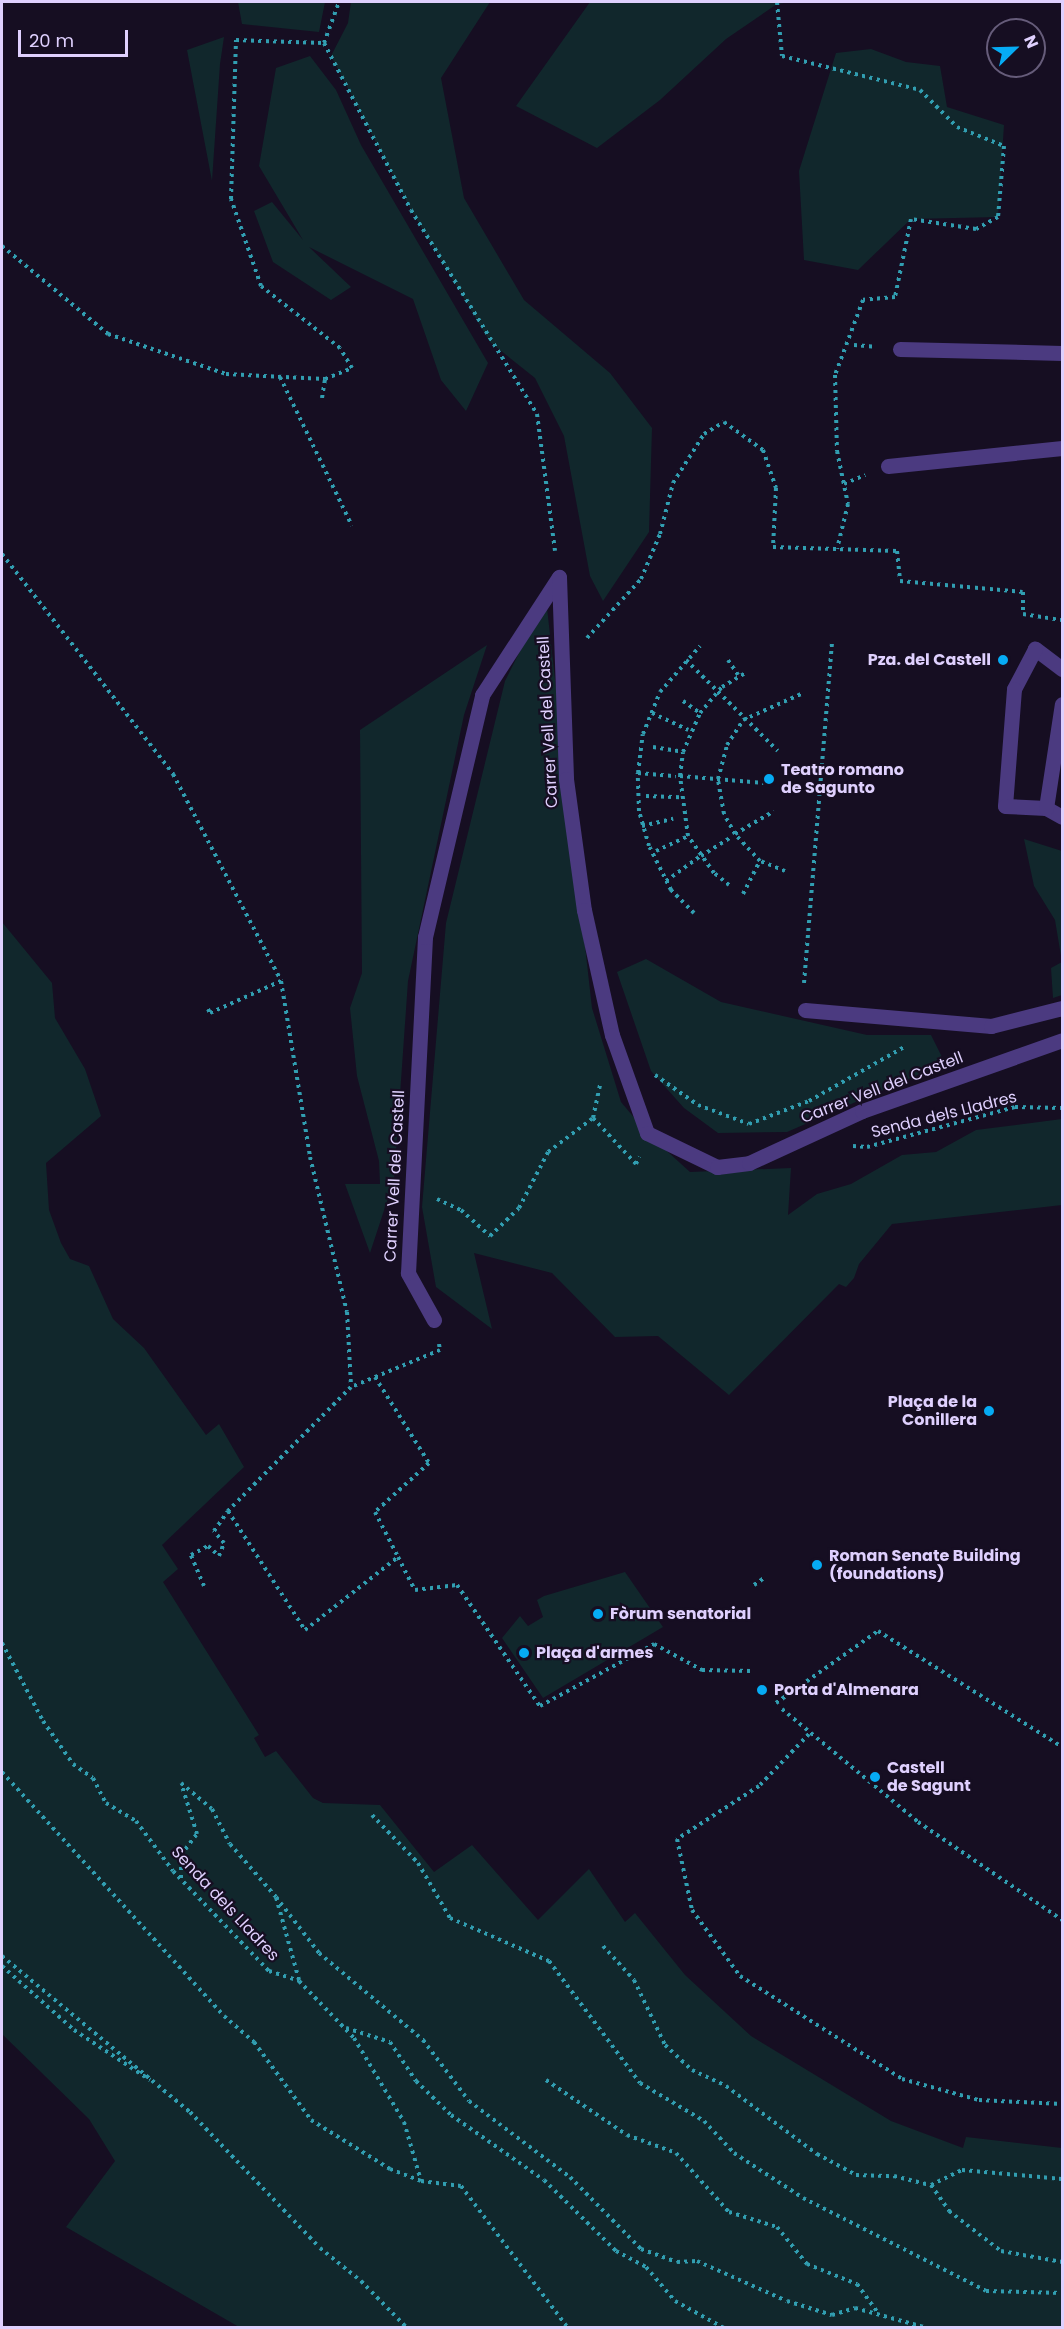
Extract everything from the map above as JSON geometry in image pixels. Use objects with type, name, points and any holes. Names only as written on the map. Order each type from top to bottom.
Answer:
[{"type":"street","points":[[900,349],[1062,353]]},
{"type":"street","points":[[888,466],[1062,448]]},
{"type":"street","name":"Carrer Vell del Castell","points":[[559,577],[566,779],[588,933],[612,1035],[647,1133],[717,1167],[749,1163],[862,1111],[1062,1040]]},
{"type":"street","name":"Carrer Vell del Castell","points":[[434,1320],[408,1273],[425,937],[482,695],[559,577]]},
{"type":"street","points":[[1062,669],[1035,649],[1014,689],[1006,751],[1005,806],[1046,808],[1062,817]]},
{"type":"street","points":[[1046,808],[1062,704]]},
{"type":"street","points":[[805,1010],[991,1026],[1062,1008]]},
{"type":"path","points":[[339,2],[324,43],[411,210],[537,414],[559,577]]},
{"type":"path","points":[[777,2],[782,56],[920,90],[957,127],[1004,146],[998,217],[976,230],[911,219],[895,297],[863,300],[835,375],[837,451],[848,504],[837,549]]},
{"type":"path","points":[[2,246],[108,334],[226,374],[325,379],[352,368],[340,348],[261,286],[231,199],[236,40],[324,43]]},
{"type":"path","points":[[280,377],[352,526]]},
{"type":"path","points":[[322,398],[325,379]]},
{"type":"path","points":[[604,622],[641,579],[660,534],[673,483],[704,434],[724,422],[763,450],[776,488],[773,547],[897,550],[900,581],[1023,592],[1023,614],[1062,620]]},
{"type":"path","points":[[2,554],[173,774],[281,981],[310,1156],[347,1312],[351,1387]]},
{"type":"path","points":[[804,966],[832,643]]},
{"type":"path","points":[[694,913],[666,881],[642,826],[638,773],[643,734],[660,692],[700,646]]},
{"type":"path","points":[[686,660],[716,693],[778,752]]},
{"type":"path","points":[[728,660],[738,675]]},
{"type":"path","points":[[729,885],[700,857],[688,836],[678,776],[684,752],[700,713],[716,693],[738,675],[744,674]]},
{"type":"path","points":[[785,871],[760,861],[733,836],[724,814],[718,779],[727,745],[743,720],[801,694]]},
{"type":"path","points":[[683,701],[700,713]]},
{"type":"path","points":[[652,713],[688,730]]},
{"type":"path","points":[[653,747],[684,752]]},
{"type":"path","points":[[638,773],[766,783]]},
{"type":"path","points":[[646,796],[680,797]]},
{"type":"path","points":[[666,881],[774,811]]},
{"type":"path","points":[[642,826],[673,819]]},
{"type":"path","points":[[656,851],[688,836]]},
{"type":"path","points":[[743,894],[760,861]]},
{"type":"path","points":[[207,1009],[210,1013],[281,981]]},
{"type":"path","points":[[412,1187],[461,1210],[490,1236],[519,1208],[548,1152],[593,1118],[612,1035]]},
{"type":"path","points":[[624,1064],[651,1071],[698,1105],[748,1125],[809,1101],[914,1042]]},
{"type":"path","name":"Senda dels Lladres","points":[[844,1145],[867,1147],[1015,1107],[1062,1108]]},
{"type":"path","points":[[204,1586],[191,1555],[208,1546],[219,1556],[224,1543],[214,1531],[228,1511],[351,1387],[440,1350],[434,1320]]},
{"type":"path","points":[[375,1377],[429,1463],[375,1512],[415,1590],[457,1585],[540,1706],[654,1644],[702,1670],[751,1671]]},
{"type":"path","points":[[228,1511],[305,1630],[398,1557]]},
{"type":"path","points":[[754,1585],[764,1578]]},
{"type":"path","points":[[776,1703],[878,1631],[1062,1747]]},
{"type":"path","name":"Senda dels Lladres","points":[[2,1643],[43,1720],[73,1764],[93,1778],[106,1803],[136,1821],[181,1879],[269,1971],[299,1981],[345,2028],[404,2122],[421,2181]]},
{"type":"path","points":[[782,1709],[808,1734],[918,1822],[1062,1920]]},
{"type":"path","points":[[808,1734],[759,1786],[677,1839],[692,1910],[740,1976],[902,2079],[978,2100],[1062,2104]]},
{"type":"path","points":[[2,1772],[224,2016],[254,2042],[311,2120],[390,2169],[421,2181],[461,2186],[568,2328]]},
{"type":"path","points":[[181,1879],[181,1855],[197,1834],[181,1783],[212,1809],[230,1844],[276,1897],[319,1953],[423,2040],[469,2101],[579,2185],[641,2249],[678,2262],[697,2261],[787,2301],[832,2315],[855,2308],[927,2328]]},
{"type":"path","points":[[372,1815],[418,1863],[450,1918],[549,1961],[640,2083],[704,2121],[734,2153],[803,2198],[986,2290],[1062,2293]]},
{"type":"path","points":[[276,1897],[299,1981]]},
{"type":"path","points":[[603,1946],[634,1980],[665,2045],[692,2070],[726,2086],[817,2154],[856,2175],[894,2176],[931,2185],[962,2170],[1062,2179]]},
{"type":"path","points":[[2,1956],[190,2112],[320,2248],[361,2281],[407,2328]]},
{"type":"path","points":[[2,1966],[74,2030],[159,2085]]},
{"type":"path","points":[[345,2028],[390,2042],[417,2081],[451,2115],[544,2180],[616,2251],[646,2267],[675,2301],[724,2328]]},
{"type":"path","points":[[546,2080],[627,2135],[676,2153],[729,2212],[777,2227],[807,2264],[857,2284],[878,2313]]},
{"type":"path","points":[[931,2185],[949,2211],[1001,2251],[1062,2262]]},
{"type":"green space","points":[[238,2],[325,2],[319,32],[242,24]]},
{"type":"green space","points":[[351,2],[490,2],[441,78],[464,198],[524,300],[610,373],[652,428],[649,532],[603,601],[590,576],[564,436],[535,378],[490,342],[411,210],[331,56],[348,23]]},
{"type":"green space","points":[[590,2],[791,2],[777,4],[726,39],[660,100],[597,148],[516,106]]},
{"type":"green space","points":[[224,37],[220,64],[212,181],[187,50]]},
{"type":"green space","points":[[871,49],[906,62],[940,66],[947,107],[1004,125],[998,217],[911,219],[858,270],[804,260],[799,171],[836,53]]},
{"type":"green space","points":[[310,56],[336,90],[361,145],[488,363],[466,411],[441,380],[413,299],[309,247],[351,287],[331,300],[273,262],[254,211],[272,202],[303,240],[259,166],[276,68]]},
{"type":"green space","points":[[546,599],[592,1008],[621,1102],[647,1133],[690,1172],[791,1168],[788,1215],[817,1194],[851,1184],[902,1155],[936,1152],[976,1130],[1062,1119],[1062,1205],[892,1224],[859,1264],[854,1278],[846,1287],[839,1284],[729,1395],[658,1336],[615,1337],[552,1273],[474,1253],[492,1329],[436,1287],[422,1207],[446,923],[505,681]]},
{"type":"green space","points":[[487,645],[464,715],[408,981],[394,1180],[370,1253],[345,1184],[380,1184],[379,1161],[357,1076],[350,1008],[362,973],[360,730]]},
{"type":"green space","points":[[1024,839],[1062,851],[1062,962],[1055,920],[1034,886]]},
{"type":"green space","points":[[2,922],[52,983],[55,1018],[85,1069],[101,1116],[46,1163],[49,1210],[61,1243],[70,1259],[89,1266],[113,1319],[144,1348],[206,1435],[219,1424],[244,1467],[162,1545],[178,1569],[163,1582],[259,1735],[254,1738],[265,1757],[276,1751],[313,1798],[323,1803],[380,1805],[434,1872],[472,1845],[538,1920],[589,1869],[625,1922],[635,1913],[685,1975],[751,2036],[891,2121],[963,2148],[966,2137],[1062,2148],[1062,2327],[239,2327],[66,2227],[115,2161],[89,2119],[2,2034]]},
{"type":"green space","points":[[646,959],[721,1002],[867,1035],[931,1035],[945,1063],[787,1132],[718,1133],[684,1108],[651,1071],[617,972]]},
{"type":"green space","points":[[1062,962],[1062,995],[1053,998],[1051,968]]},
{"type":"green space","points":[[625,1572],[663,1627],[543,1698],[502,1638],[520,1616],[528,1626],[543,1617],[537,1600],[544,1596]]},
{"type":"place","name":"Pza. del Castell","points":[[1003,660]]},
{"type":"place","name":"Teatro romano de Sagunto","points":[[769,779]]},
{"type":"place","name":"Plaça de la Conillera","points":[[989,1411]]},
{"type":"place","name":"Roman Senate Building (foundations)","points":[[817,1565]]},
{"type":"place","name":"Fòrum senatorial","points":[[598,1614]]},
{"type":"place","name":"Plaça d'armes","points":[[524,1653]]},
{"type":"place","name":"Porta d'Almenara","points":[[762,1690]]},
{"type":"place","name":"Castell de Sagunt","points":[[875,1777]]}]
